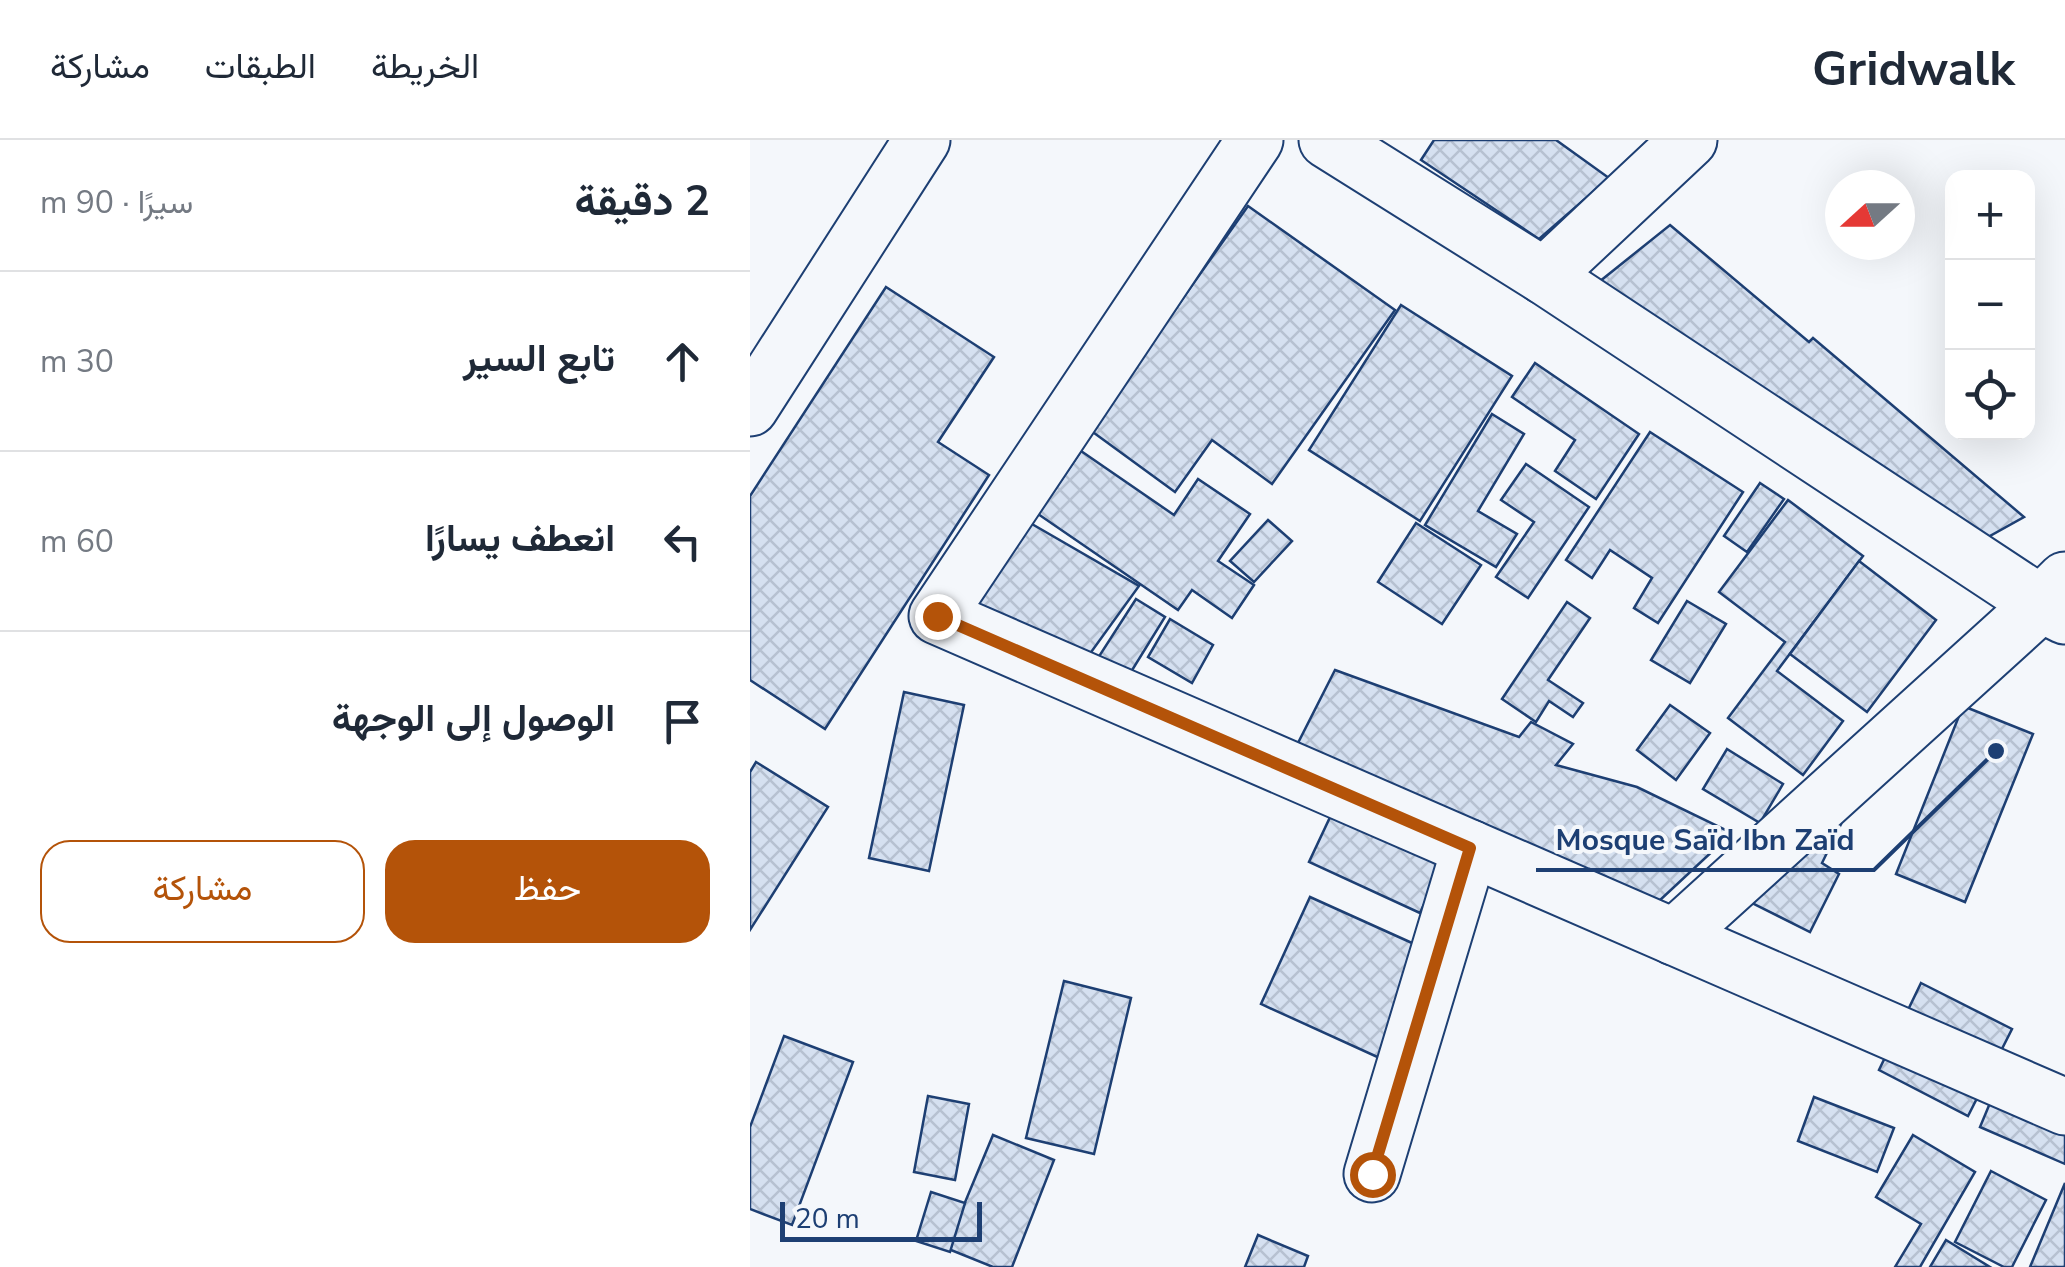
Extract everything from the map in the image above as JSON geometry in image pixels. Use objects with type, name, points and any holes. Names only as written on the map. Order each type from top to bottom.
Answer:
[{"type":"street","points":[[750,408],[922,140]]},
{"type":"street","points":[[1255,140],[937,616],[2065,1107]]},
{"type":"street","points":[[1327,140],[2057,600],[1674,937]]},
{"type":"street","points":[[1544,276],[1689,140]]},
{"type":"street","points":[[1372,1174],[1470,848]]},
{"type":"building","points":[[1434,140],[1556,140],[1609,178],[1539,239],[1421,160]]},
{"type":"building","points":[[1248,206],[1395,310],[1272,484],[1212,440],[1175,492],[1090,430]]},
{"type":"building","points":[[1670,225],[1809,342],[1813,338],[2024,517],[1988,537],[1594,286]]},
{"type":"building","points":[[886,287],[994,357],[938,442],[989,475],[825,729],[750,680],[750,496]]},
{"type":"building","points":[[1401,305],[1512,376],[1420,521],[1309,450]]},
{"type":"building","points":[[1535,363],[1639,434],[1596,499],[1555,471],[1575,440],[1512,397]]},
{"type":"building","points":[[1492,414],[1524,434],[1478,511],[1517,534],[1496,567],[1425,525]]},
{"type":"building","points":[[1650,432],[1743,492],[1658,623],[1634,608],[1652,578],[1610,550],[1592,578],[1566,560]]},
{"type":"building","points":[[1081,451],[1174,515],[1198,479],[1250,514],[1218,561],[1254,585],[1232,618],[1192,590],[1178,610],[1038,514]]},
{"type":"building","points":[[1526,464],[1589,507],[1528,598],[1496,577],[1534,522],[1501,500]]},
{"type":"building","points":[[1760,483],[1784,499],[1747,552],[1724,536]]},
{"type":"building","points":[[1788,500],[1863,556],[1777,671],[1843,721],[1803,775],[1728,718],[1785,642],[1719,592]]},
{"type":"building","points":[[1025,520],[1139,586],[1089,655],[966,606]]},
{"type":"building","points":[[1268,520],[1292,541],[1254,582],[1230,561]]},
{"type":"building","points":[[1416,523],[1481,565],[1442,624],[1378,582]]},
{"type":"building","points":[[1859,561],[1936,620],[1867,712],[1790,654]]},
{"type":"building","points":[[1136,599],[1165,617],[1126,680],[1096,661]]},
{"type":"building","points":[[1687,601],[1726,624],[1690,683],[1651,660]]},
{"type":"building","points":[[1567,602],[1590,618],[1548,680],[1583,703],[1573,717],[1549,701],[1536,722],[1502,699]]},
{"type":"building","points":[[1170,619],[1213,645],[1192,683],[1148,657]]},
{"type":"building","points":[[1335,670],[1519,737],[1531,722],[1573,744],[1556,765],[1637,787],[1732,833],[1658,902],[1590,869],[1585,876],[1297,745]]},
{"type":"building","points":[[904,692],[964,705],[929,871],[869,858]]},
{"type":"building","points":[[1670,705],[1710,733],[1676,780],[1637,750]]},
{"type":"building","points":[[1963,706],[2033,734],[1965,902],[1896,874]]},
{"type":"building","points":[[1727,749],[1783,784],[1760,823],[1703,789]]},
{"type":"building","points":[[756,762],[828,807],[750,930],[750,772]]},
{"type":"building","points":[[1340,796],[1450,848],[1420,913],[1309,862]]},
{"type":"building","points":[[1820,808],[1841,824],[1822,863],[1839,874],[1810,932],[1732,893]]},
{"type":"building","points":[[1310,897],[1432,952],[1384,1060],[1261,1004]]},
{"type":"building","points":[[1064,981],[1131,998],[1094,1154],[1026,1138]]},
{"type":"building","points":[[1921,983],[2012,1029],[1968,1116],[1879,1070]]},
{"type":"building","points":[[784,1036],[853,1062],[792,1225],[750,1209],[750,1127]]},
{"type":"building","points":[[2005,1067],[2065,1092],[2065,1164],[1980,1127]]},
{"type":"building","points":[[928,1096],[969,1104],[955,1180],[914,1172]]},
{"type":"building","points":[[1814,1097],[1894,1128],[1877,1172],[1798,1141]]},
{"type":"building","points":[[993,1135],[1054,1160],[1012,1267],[993,1267],[946,1248]]},
{"type":"building","points":[[1913,1135],[1975,1172],[1920,1267],[1895,1267],[1921,1224],[1876,1197]]},
{"type":"building","points":[[1991,1171],[2046,1200],[2012,1267],[2004,1267],[1955,1242]]},
{"type":"building","points":[[2065,1183],[2065,1267],[2030,1267]]},
{"type":"building","points":[[931,1192],[965,1203],[950,1252],[916,1241]]},
{"type":"building","points":[[1258,1235],[1308,1256],[1304,1267],[1245,1267]]},
{"type":"building","points":[[1946,1240],[1990,1267],[1930,1267]]},
{"type":"place","name":"Mosque Saïd Ibn Zaïd","points":[[1996,751]]},
{"type":"route","points":[[937,616],[1470,848],[1372,1174]]}]
